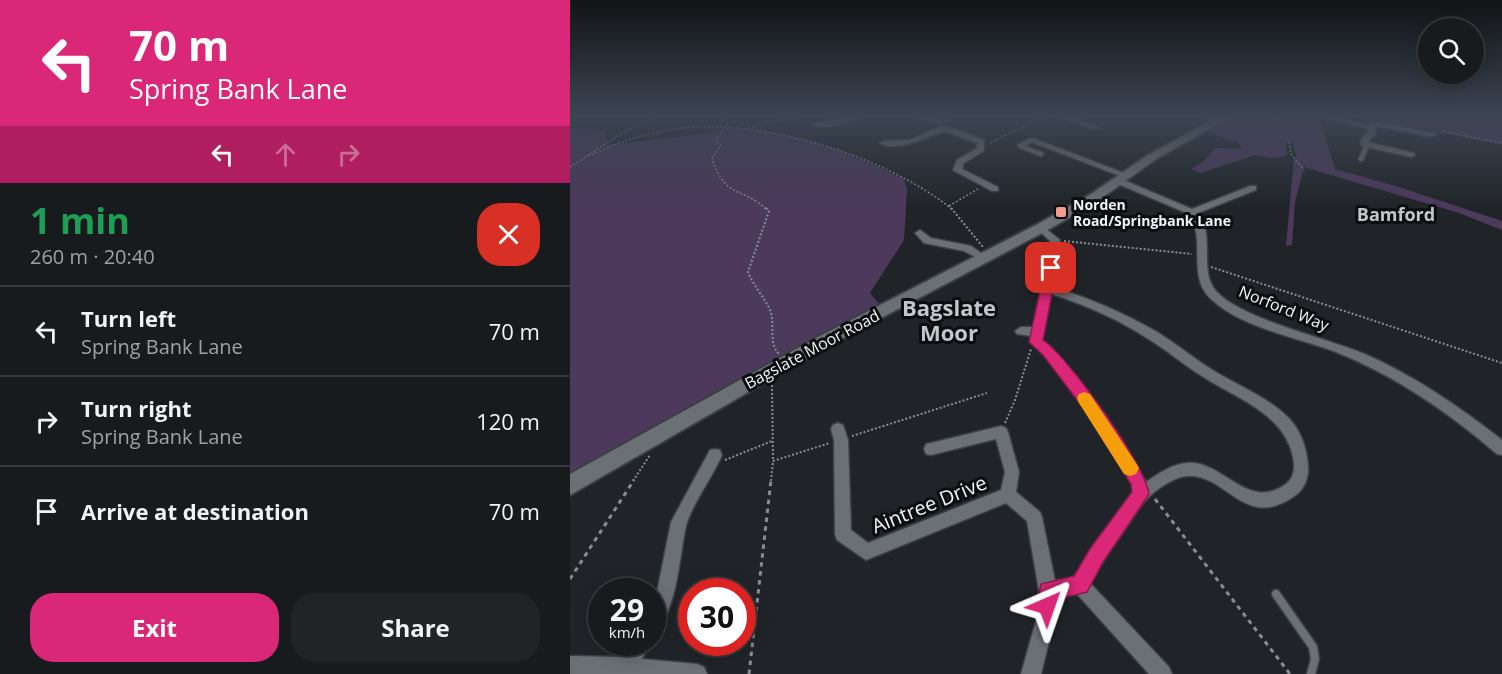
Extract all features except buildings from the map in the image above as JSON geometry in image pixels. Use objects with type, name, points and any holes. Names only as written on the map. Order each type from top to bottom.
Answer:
[{"type":"street","points":[[981,146],[981,150],[960,162],[957,170],[995,189]]},
{"type":"street","name":"Bagslate Moor Road","points":[[570,485],[778,366],[1041,228],[1171,146]]},
{"type":"street","points":[[1373,146],[1411,155]]},
{"type":"street","points":[[1123,178],[1192,212],[1253,188]]},
{"type":"street","name":"Norford Way","points":[[1192,212],[1201,222],[1202,273],[1213,295],[1239,312],[1341,350],[1399,376],[1467,418],[1502,449]]},
{"type":"street","points":[[1037,337],[1055,240],[1041,228]]},
{"type":"street","points":[[920,233],[928,241],[967,248],[986,257]]},
{"type":"street","points":[[1047,289],[1085,301],[1146,331],[1261,406],[1288,428],[1300,456],[1301,470],[1298,484],[1288,492],[1270,499],[1258,500],[1247,497],[1201,471],[1190,469],[1176,472],[1144,491],[1096,556],[1080,585]]},
{"type":"street","points":[[1021,331],[1037,337],[1093,409],[1144,491]]},
{"type":"street","points":[[1488,437],[1502,431]]},
{"type":"street","points":[[931,448],[1001,432],[1012,472],[1008,495],[1034,517],[1048,591],[1045,621],[1033,661],[1032,674]]},
{"type":"street","name":"Aintree Drive","points":[[839,435],[843,534],[866,552],[1008,495]]},
{"type":"street","points":[[666,590],[679,522],[712,461]]},
{"type":"street","points":[[1048,591],[1080,585]]},
{"type":"street","points":[[1080,585],[1162,674]]},
{"type":"street","points":[[627,667],[633,656]]},
{"type":"street","points":[[570,665],[627,667],[697,674]]},
{"type":"lane","points":[[1021,146],[1041,154]]},
{"type":"lane","points":[[1047,146],[1123,178]]},
{"type":"lane","points":[[1361,159],[1366,146]]},
{"type":"lane","points":[[1276,594],[1313,647],[1315,659],[1311,674]]},
{"type":"path","points":[[570,166],[603,146]]},
{"type":"path","points":[[588,155],[610,146]]},
{"type":"path","points":[[720,146],[712,159],[718,176],[730,190],[756,199],[769,212],[759,234],[748,272],[753,285],[771,313],[773,347],[778,366],[772,441],[773,461],[749,674]]},
{"type":"path","points":[[821,146],[888,170],[926,190],[949,206],[965,222],[986,257]]},
{"type":"path","points":[[1290,146],[1291,154],[1304,170]]},
{"type":"path","points":[[949,206],[986,185]]},
{"type":"path","points":[[1055,240],[1203,259],[1502,363]]},
{"type":"path","points":[[1001,432],[1015,400],[1027,357],[1037,337]]},
{"type":"path","points":[[773,461],[839,435],[987,393]]},
{"type":"path","points":[[570,579],[605,521],[644,466],[655,447],[656,436]]},
{"type":"path","points":[[712,461],[772,441]]},
{"type":"path","points":[[1144,491],[1290,674]]},
{"type":"shaded area","points":[[570,146],[826,146],[904,179],[907,189],[904,240],[870,293],[880,305],[573,477],[570,475]]},
{"type":"shaded area","points":[[1241,146],[1286,146],[1287,156],[1270,158],[1256,155],[1200,173],[1191,169],[1203,162],[1215,148],[1242,149]]},
{"type":"shaded area","points":[[1294,146],[1328,146],[1335,169],[1396,186],[1502,221],[1502,230],[1459,213],[1304,167],[1295,202],[1292,245],[1286,246],[1294,158],[1297,158]]},
{"type":"slow traffic","points":[[1084,398],[1130,468]]},
{"type":"place","name":"Norden Road/Springbank Lane","points":[[1061,212]]},
{"type":"district","name":"Bamford","points":[[1396,214]]},
{"type":"district","name":"Bagslate Moor","points":[[949,320]]},
{"type":"route","points":[[1047,606],[1048,591],[1080,585],[1096,556],[1141,494],[1139,482],[1093,409],[1048,351],[1036,342],[1051,268]]}]
